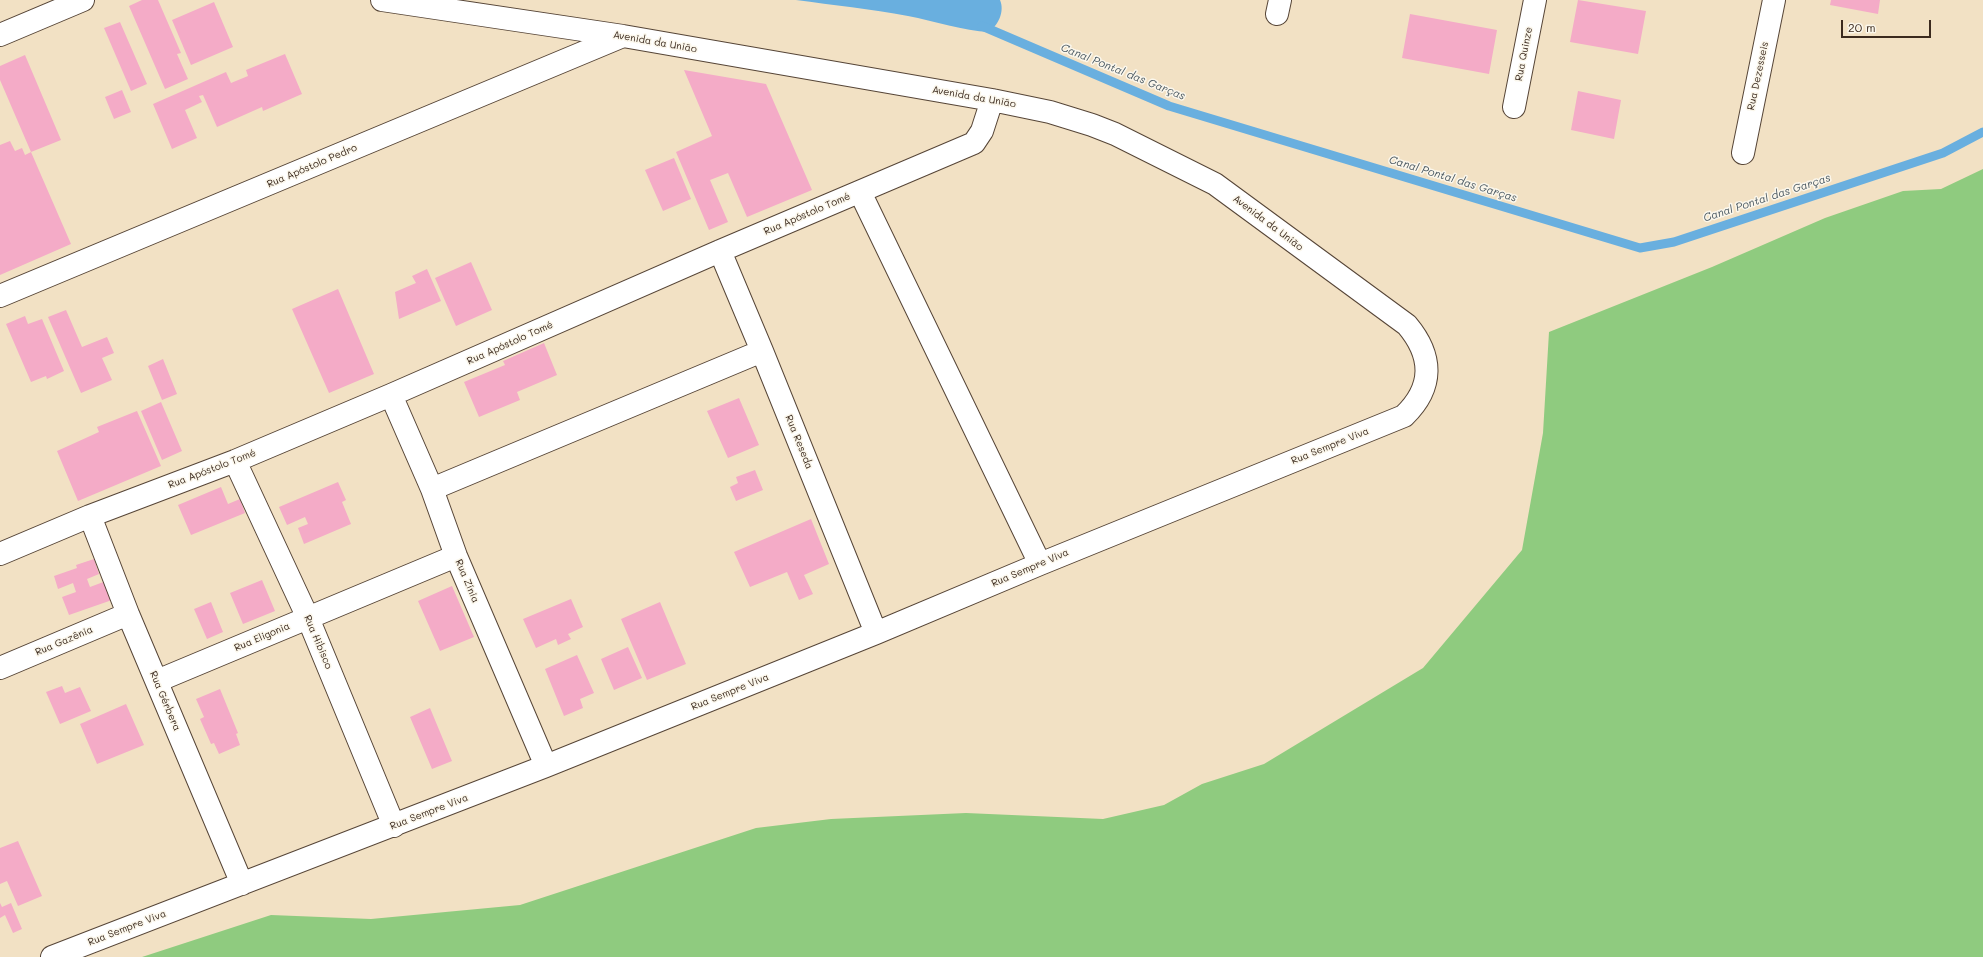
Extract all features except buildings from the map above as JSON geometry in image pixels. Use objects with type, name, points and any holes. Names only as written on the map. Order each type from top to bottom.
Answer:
[{"type":"street","points":[[0,35],[83,0]]},
{"type":"street","name":"Avenida da União","points":[[382,0],[623,36],[992,100],[1050,112],[1115,134],[1215,184],[1407,325],[1420,343],[1427,368],[1426,382],[1421,395],[1414,406],[1404,416]]},
{"type":"street","name":"Rua Quinze","points":[[1514,107],[1535,0]]},
{"type":"street","name":"Rua Dezesseis","points":[[1743,153],[1774,0]]},
{"type":"street","name":"Rua Apóstolo Pedro","points":[[0,296],[623,36]]},
{"type":"street","name":"Rua Apóstolo Tomé","points":[[0,554],[90,516],[234,461],[391,395],[720,251],[974,143],[982,131],[992,100]]},
{"type":"street","points":[[860,192],[1040,564]]},
{"type":"street","name":"Rua Reseda","points":[[720,251],[876,633]]},
{"type":"street","points":[[432,489],[762,351]]},
{"type":"street","name":"Rua Zínia","points":[[391,395],[432,489],[456,556],[546,766]]},
{"type":"street","name":"Rua Sempre Viva","points":[[52,957],[546,766],[876,633],[1040,564],[1404,416]]},
{"type":"street","name":"Rua Hibisco","points":[[234,461],[308,618],[394,826]]},
{"type":"street","name":"Rua Gérbera","points":[[90,516],[128,614],[242,884]]},
{"type":"street","name":"Rua Eligonia","points":[[157,681],[456,556]]},
{"type":"street","name":"Rua Gazênia","points":[[0,668],[128,614]]},
{"type":"green space","points":[[1983,169],[1983,957],[142,957],[271,915],[371,919],[520,905],[756,828],[831,819],[966,813],[1103,819],[1164,805],[1202,784],[1264,764],[1423,668],[1522,550],[1543,433],[1549,332],[1712,267],[1825,218],[1903,191],[1941,189]]},
{"type":"water","points":[[796,0],[1000,0],[1002,9],[998,22],[989,32],[959,28],[918,18],[866,9]]},
{"type":"waterway","name":"Canal Pontal das Garças","points":[[982,26],[1169,106],[1640,248],[1674,242],[1943,153],[1983,132]]}]
